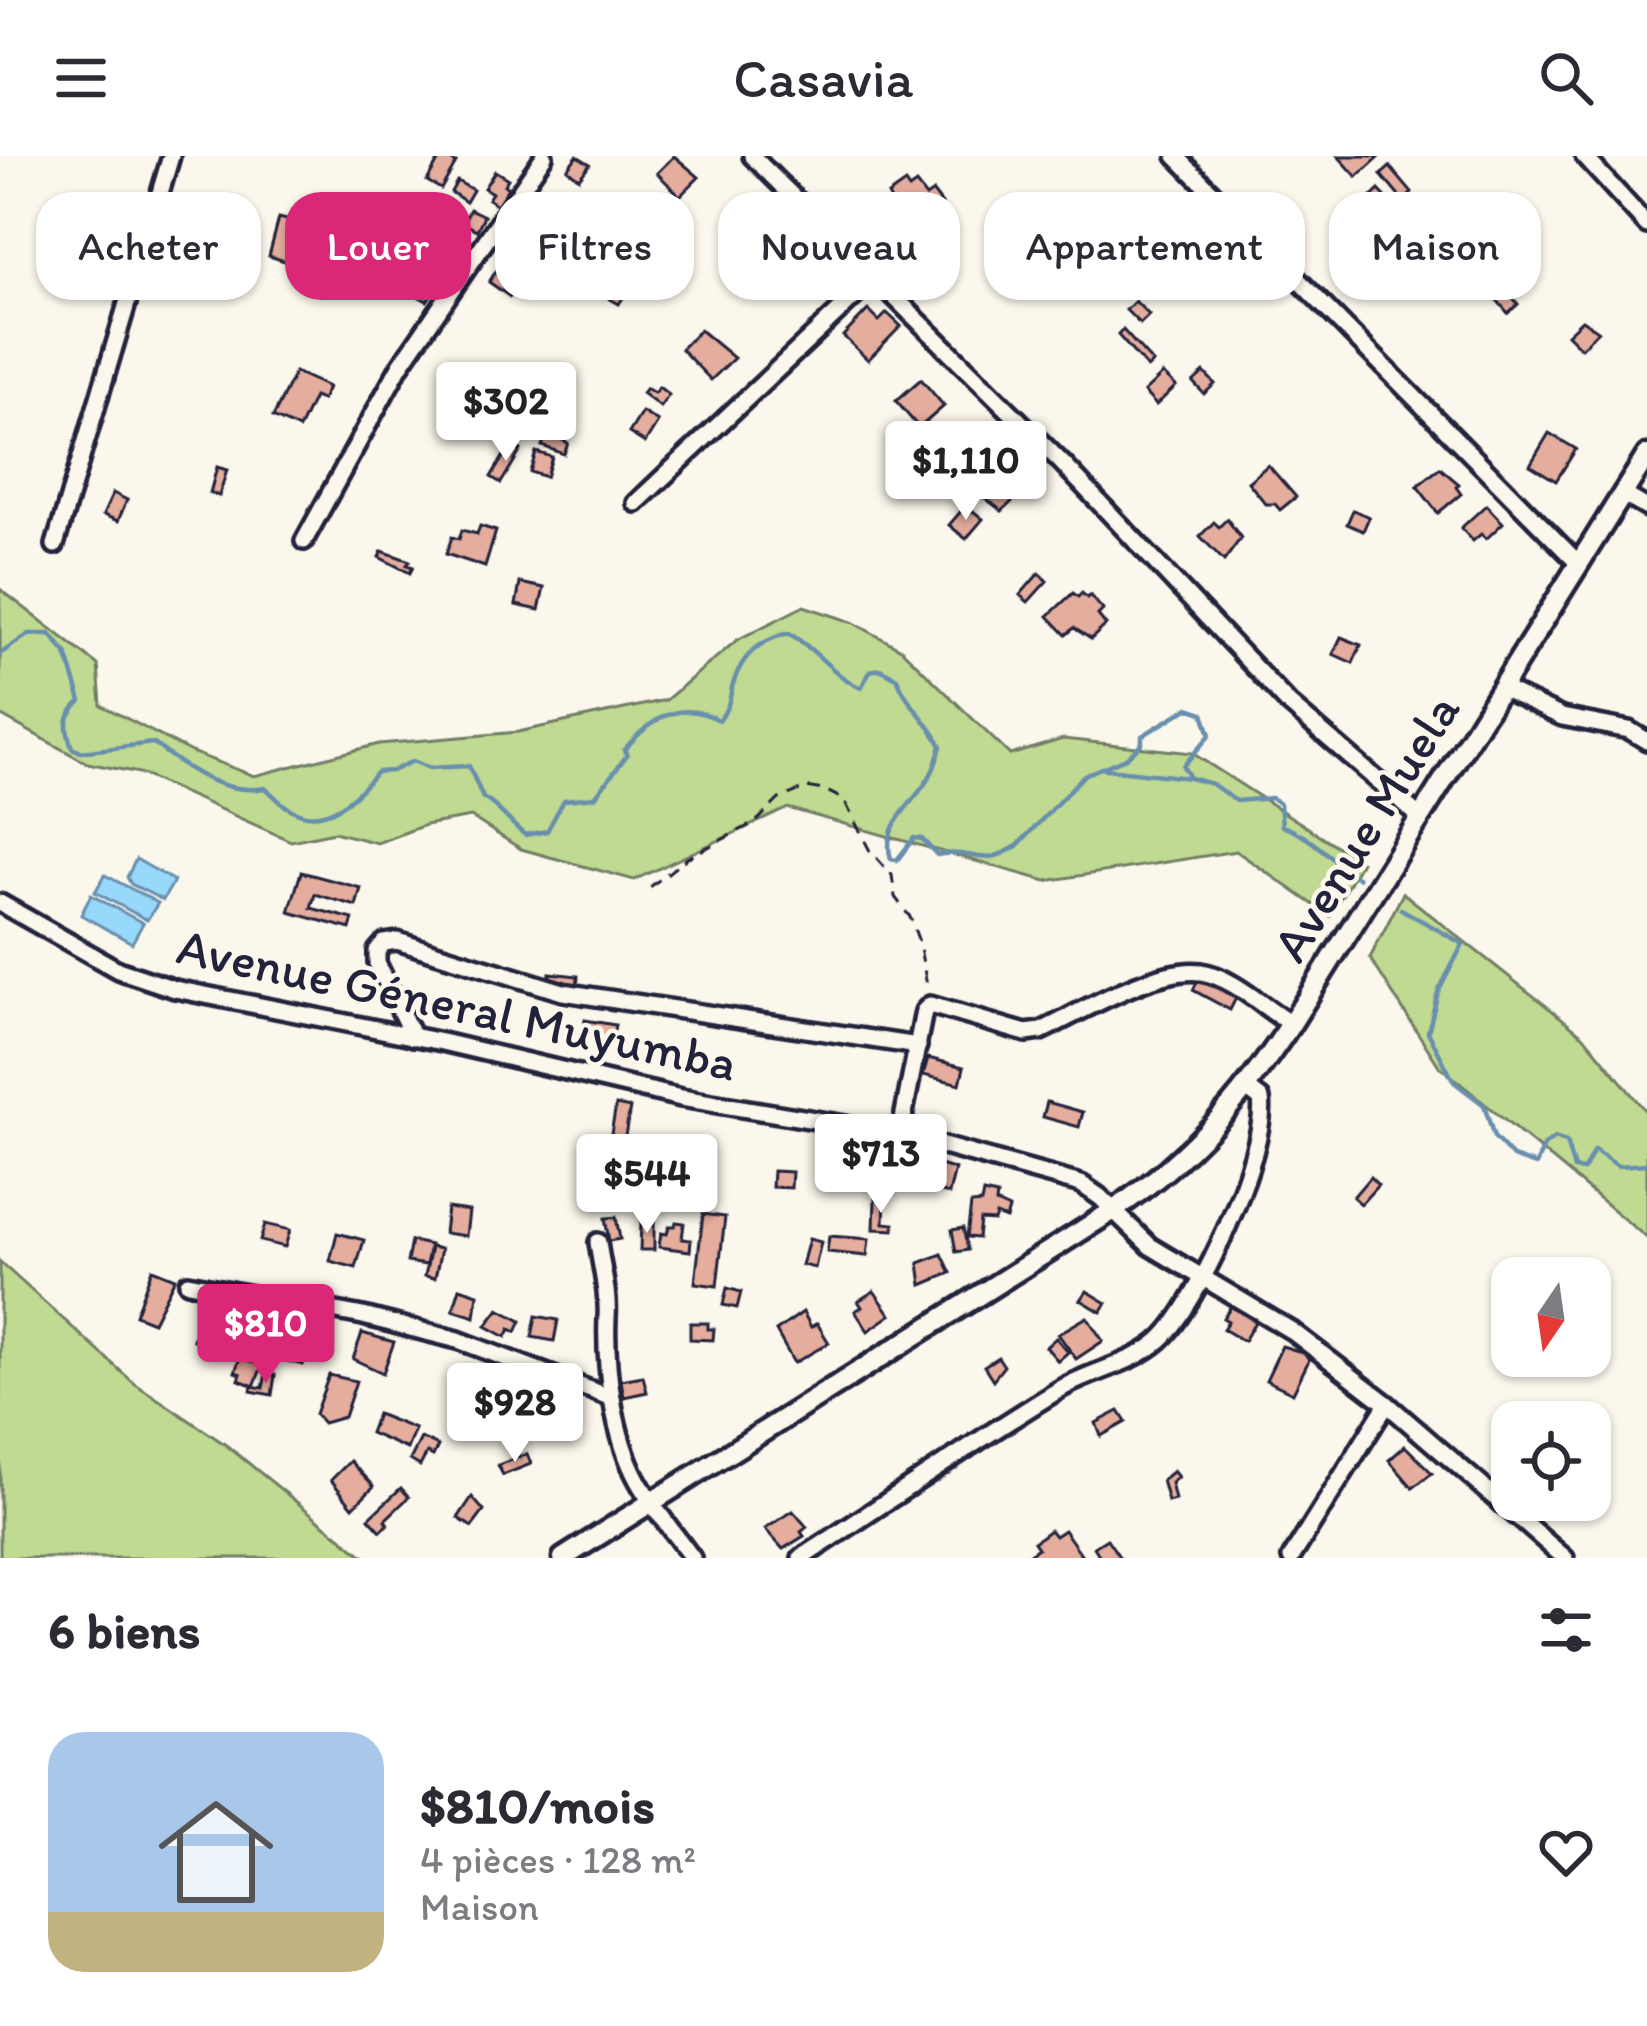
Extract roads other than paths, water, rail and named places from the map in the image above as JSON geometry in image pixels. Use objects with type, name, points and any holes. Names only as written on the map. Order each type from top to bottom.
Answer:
[{"type":"street","points":[[55,545],[170,156]]},
{"type":"street","points":[[304,541],[400,366],[544,156]]},
{"type":"street","points":[[752,156],[788,192]]},
{"type":"street","points":[[1176,156],[1579,564]]},
{"type":"street","points":[[1584,156],[1647,225]]},
{"type":"street","points":[[636,503],[851,300]]},
{"type":"street","points":[[896,300],[1063,464],[1289,704],[1420,817]]},
{"type":"street","name":"Avenue Muela","points":[[652,1502],[1114,1210],[1186,1155],[1248,1089],[1291,1024],[1647,454]]},
{"type":"street","points":[[1623,494],[1647,508]]},
{"type":"street","points":[[1502,688],[1562,717],[1629,730],[1647,742]]},
{"type":"street","name":"Avenue Géneral Muyumba","points":[[0,903],[134,977],[681,1098],[900,1134],[1082,1184],[1150,1246],[1292,1330],[1387,1404],[1565,1558]]},
{"type":"street","points":[[413,1037],[376,963],[384,943],[398,941],[563,992],[918,1046]]},
{"type":"street","points":[[900,1134],[924,1011],[930,1005],[1026,1033],[1041,1031],[1168,974],[1200,972],[1291,1024]]},
{"type":"street","points":[[801,1558],[1066,1386],[1145,1352],[1179,1317],[1232,1216],[1256,1149],[1263,1112],[1261,1099],[1248,1089]]},
{"type":"street","points":[[598,1242],[608,1312],[605,1358],[612,1398],[635,1474],[692,1558]]},
{"type":"street","points":[[188,1283],[363,1316],[458,1340],[612,1398]]},
{"type":"street","points":[[1292,1558],[1387,1404]]},
{"type":"street","points":[[563,1558],[652,1502]]},
{"type":"street","points":[[1532,1558],[1544,1541]]},
{"type":"water","points":[[136,859],[174,881],[163,900],[131,884],[127,877]]},
{"type":"water","points":[[105,875],[158,903],[147,920],[95,892]]},
{"type":"water","points":[[91,895],[143,923],[132,943],[81,915]]},
{"type":"waterway","points":[[0,654],[29,634],[50,634],[66,653],[81,701],[68,717],[68,734],[72,748],[81,752],[153,743],[206,778],[235,788],[265,788],[287,807],[314,816],[338,808],[377,772],[413,761],[429,768],[469,766],[483,798],[525,835],[547,831],[564,800],[595,797],[627,755],[624,750],[656,721],[692,711],[719,720],[747,657],[768,640],[788,633],[861,688],[870,671],[880,669],[897,678],[941,746],[925,784],[895,823],[891,859],[897,860],[914,838],[922,839],[937,855],[985,858],[1004,853],[1017,846],[1084,775],[1126,758],[1142,743],[1142,736],[1188,708],[1203,713],[1210,735],[1183,766],[1190,778],[1212,784],[1236,801],[1272,798],[1280,804],[1282,826],[1312,842],[1358,878]]},
{"type":"waterway","points":[[1106,769],[1190,778]]},
{"type":"waterway","points":[[1401,909],[1463,944],[1438,992],[1428,1032],[1454,1082],[1484,1105],[1494,1137],[1513,1157],[1536,1165],[1544,1146],[1554,1138],[1566,1142],[1574,1169],[1584,1170],[1594,1150],[1618,1166],[1647,1164]]}]
